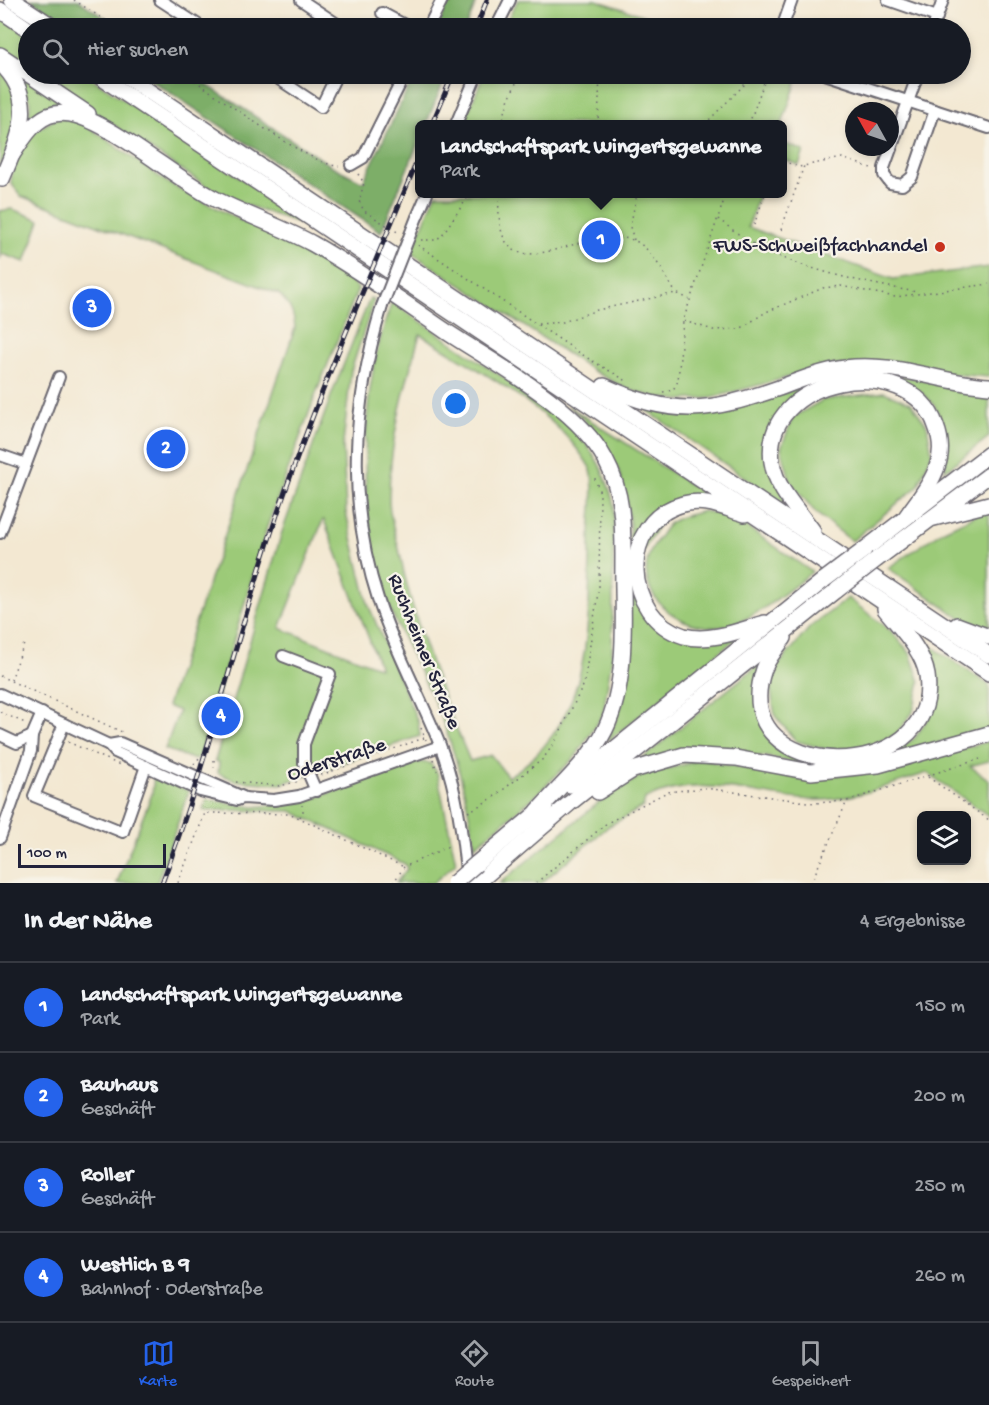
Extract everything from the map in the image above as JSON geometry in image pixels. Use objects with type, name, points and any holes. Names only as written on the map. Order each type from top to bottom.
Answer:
[{"type":"highway","points":[[12,0],[40,18]]},
{"type":"highway","points":[[0,10],[18,22]]},
{"type":"highway","points":[[0,55],[18,67]]},
{"type":"highway","points":[[0,63],[13,76],[23,96],[22,123],[1,181]]},
{"type":"highway","points":[[44,84],[96,119],[108,131]]},
{"type":"highway","points":[[111,84],[989,673]]},
{"type":"highway","points":[[138,84],[989,655]]},
{"type":"highway","points":[[12,155],[33,125],[52,113],[70,114],[108,131],[195,188],[314,245],[543,396],[581,427],[608,466],[618,488],[623,513],[623,605],[619,685],[605,730],[538,812]]},
{"type":"highway","points":[[241,210],[283,221],[346,251],[369,256]]},
{"type":"highway","points":[[563,368],[636,400],[675,408],[708,409],[742,401],[845,368],[917,372],[989,386]]},
{"type":"highway","points":[[819,540],[777,481],[771,448],[778,424],[789,409],[803,396],[831,385],[889,383],[916,396],[933,417],[940,444],[937,466],[906,517]]},
{"type":"highway","points":[[454,883],[773,620],[989,454]]},
{"type":"highway","points":[[477,883],[570,804],[793,624],[989,475]]},
{"type":"highway","points":[[760,518],[716,504],[701,502],[683,504],[668,510],[654,523],[637,552],[634,567],[636,583],[647,607],[658,619],[685,636],[713,636],[773,620]]},
{"type":"highway","points":[[928,520],[989,504]]},
{"type":"highway","points":[[793,624],[765,666],[760,684],[759,701],[764,718],[775,735],[787,747],[809,757],[848,758],[885,749],[904,738],[916,723],[924,706],[927,673],[921,657],[909,638],[874,595]]},
{"type":"highway","points":[[929,614],[989,637]]},
{"type":"highway","points":[[570,804],[600,791],[633,770],[684,755],[736,758],[811,772],[878,765],[989,734]]},
{"type":"street","points":[[161,0],[188,18]]},
{"type":"street","points":[[433,18],[442,0]]},
{"type":"street","points":[[501,18],[510,0]]},
{"type":"street","points":[[786,18],[792,0]]},
{"type":"street","points":[[888,0],[937,16],[943,0]]},
{"type":"street","points":[[304,1],[329,18]]},
{"type":"street","points":[[382,13],[391,18]]},
{"type":"street","points":[[286,84],[321,107],[332,84]]},
{"type":"street","points":[[351,165],[363,158],[400,84]]},
{"type":"street","points":[[458,120],[473,84]]},
{"type":"street","points":[[855,84],[989,128]]},
{"type":"street","points":[[915,84],[909,102],[901,116],[884,168],[884,175],[890,183],[898,186],[908,182],[912,177],[935,110]]},
{"type":"street","name":"Ruchheimer Straße","points":[[425,198],[382,306],[366,364],[356,445],[362,538],[383,615],[440,746],[460,816],[468,883]]},
{"type":"street","points":[[0,533],[59,377]]},
{"type":"street","points":[[0,455],[26,464]]},
{"type":"street","points":[[283,656],[330,674],[304,744],[304,764],[316,791]]},
{"type":"street","name":"Oderstraße","points":[[0,694],[109,744],[116,752],[210,795],[237,800],[243,798]]},
{"type":"street","points":[[0,838],[31,751],[32,736],[42,713]]},
{"type":"street","points":[[64,724],[34,796],[123,832],[146,766]]},
{"type":"street","points":[[0,735],[17,743],[32,736]]},
{"type":"street","name":"Oderstraße","points":[[109,744],[120,743],[243,798],[274,800],[316,791],[440,746]]},
{"type":"path","points":[[74,0],[102,18]]},
{"type":"path","points":[[200,84],[299,149],[332,166],[351,165],[364,183],[359,201],[364,211],[402,235]]},
{"type":"path","points":[[503,120],[516,84]]},
{"type":"path","points":[[598,120],[600,84]]},
{"type":"path","points":[[709,120],[745,84]]},
{"type":"path","points":[[750,120],[763,84]]},
{"type":"path","points":[[787,162],[804,166],[842,158],[868,166],[884,175]]},
{"type":"path","points":[[781,230],[804,166]]},
{"type":"path","points":[[467,198],[436,240],[412,241],[589,359],[628,382]]},
{"type":"path","points":[[499,198],[500,232],[511,246],[522,253],[536,255],[583,241],[613,238],[634,240]]},
{"type":"path","points":[[636,198],[630,226],[634,240],[652,256],[676,293],[690,299]]},
{"type":"path","points":[[655,392],[669,391],[676,386],[683,321],[725,198]]},
{"type":"path","points":[[754,225],[764,198]]},
{"type":"path","points":[[718,219],[764,250],[804,266],[876,285],[918,292]]},
{"type":"path","points":[[683,321],[713,330],[732,331],[740,329],[796,297],[823,288],[842,286],[895,297],[918,292],[989,284]]},
{"type":"path","points":[[538,324],[563,322],[597,310],[676,293]]},
{"type":"path","points":[[460,816],[490,799],[543,759],[555,742],[584,684],[599,586],[600,493],[594,476]]},
{"type":"path","points":[[11,681],[24,644]]},
{"type":"path","points":[[0,676],[131,736]]},
{"type":"path","points":[[235,781],[280,786],[311,778],[425,738]]},
{"type":"path","points":[[201,756],[193,765],[202,769]]},
{"type":"path","points":[[536,883],[608,823],[667,792],[705,788],[814,803],[847,801],[980,759]]},
{"type":"path","points":[[214,760],[214,773]]},
{"type":"path","points":[[206,770],[220,776]]},
{"type":"path","points":[[927,777],[989,820]]},
{"type":"path","points":[[299,796],[303,811],[299,818]]},
{"type":"path","points":[[811,883],[847,801]]},
{"type":"path","points":[[178,883],[205,813],[291,814],[404,867]]},
{"type":"path","points":[[393,883],[404,867],[464,840]]},
{"type":"green space","points":[[31,0],[78,0],[106,18],[59,18]]},
{"type":"green space","points":[[450,0],[477,0],[470,18],[442,18]]},
{"type":"green space","points":[[518,0],[596,0],[651,18],[508,18]]},
{"type":"green space","points":[[0,16],[18,28],[18,62],[0,49]]},
{"type":"green space","points":[[0,68],[21,101],[16,131],[0,169]]},
{"type":"green space","points":[[21,84],[33,84],[67,106],[29,120],[30,101]]},
{"type":"green space","points":[[51,84],[100,84],[319,230],[246,205],[212,190]]},
{"type":"green space","points":[[157,84],[205,84],[330,165],[363,182],[410,84],[443,84],[428,120],[415,120],[415,151],[381,232]]},
{"type":"green space","points":[[480,84],[796,84],[783,120],[465,120]]},
{"type":"green space","points":[[57,118],[80,121],[170,184],[248,224],[297,242],[341,269],[358,289],[317,391],[267,527],[200,755],[195,760],[165,749],[179,711],[167,706],[295,328],[294,318],[289,306],[279,294],[21,196],[11,183],[12,172],[27,135]]},
{"type":"green space","points":[[787,145],[804,151],[799,165],[787,160]]},
{"type":"green space","points":[[434,198],[758,198],[748,227],[893,279],[989,267],[989,377],[833,365],[711,398],[679,400],[654,397],[627,389],[597,373],[411,253]]},
{"type":"green space","points":[[12,209],[40,220],[25,262],[2,254],[0,259],[0,211]]},
{"type":"green space","points":[[370,298],[374,300],[351,371],[343,444],[346,513],[368,604],[418,722],[420,736],[281,784],[237,781],[218,773],[219,762],[215,761],[282,532],[331,396]],"holes":[[[324,520],[380,668],[280,628]]]},
{"type":"green space","points":[[392,302],[557,414],[586,443],[593,454],[606,478],[614,505],[612,657],[603,714],[576,756],[533,798],[475,846],[465,794],[451,743],[432,696],[404,641],[386,598],[376,564],[366,488],[365,449],[373,372]],"holes":[[[420,334],[514,392],[536,409],[576,447],[592,473],[589,601],[587,635],[581,668],[572,699],[557,728],[536,754],[508,777],[491,755],[470,761],[438,683],[420,630],[392,524],[389,500],[395,436],[403,395]]]},
{"type":"green space","points":[[879,375],[916,378],[978,395],[989,395],[989,437],[945,471],[947,441],[943,424],[934,405],[922,393],[894,379],[825,383],[774,423],[785,505],[646,410],[672,412],[738,406],[820,382]]},
{"type":"green space","points":[[884,392],[911,403],[927,425],[932,453],[918,486],[852,541],[816,513],[791,483],[781,448],[793,417],[823,400]]},
{"type":"green space","points":[[568,406],[710,497],[671,504],[632,570],[665,630],[737,638],[607,742],[623,702],[630,527],[626,495],[618,469],[605,446],[583,419]]},
{"type":"green space","points":[[703,511],[731,516],[812,572],[768,606],[730,625],[701,626],[684,621],[657,601],[649,587],[646,572],[649,556],[667,526],[680,518]]},
{"type":"green space","points":[[982,512],[989,512],[989,627],[966,622],[888,568],[944,530]]},
{"type":"green space","points":[[848,598],[891,631],[910,653],[920,682],[913,712],[896,735],[865,747],[828,750],[796,741],[775,716],[771,691],[775,669],[810,627]]},
{"type":"green space","points":[[919,638],[989,685],[989,730],[859,763],[804,765],[763,756],[634,765],[761,663],[756,687],[783,749],[806,761],[825,764],[870,758],[897,750],[915,738],[930,715],[936,688],[933,668]]},
{"type":"green space","points":[[989,741],[989,761],[970,766],[989,780],[989,816],[927,773],[872,791],[816,800],[730,789],[689,787],[667,791],[645,799],[643,807],[609,826],[541,883],[500,883],[598,803],[642,775],[703,760],[802,779],[886,770]]},
{"type":"green space","points":[[419,762],[430,763],[437,772],[456,863],[433,883],[396,883],[407,869],[405,864],[291,811],[203,810],[207,799],[254,807],[306,801]]},
{"type":"green space","points":[[154,776],[189,791],[157,883],[117,883],[152,794]]},
{"type":"railway","points":[[480,18],[487,0]]},
{"type":"railway","points":[[434,120],[449,84]]},
{"type":"railway","points":[[162,883],[192,795],[259,571],[289,480],[343,339],[415,166]]},
{"type":"place","name":"Landschaftspark Wingertsgewanne","points":[[601,240]]},
{"type":"place","name":"FWS-Schweißfachhandel","points":[[940,247]]},
{"type":"place","name":"Roller","points":[[92,308]]},
{"type":"place","name":"Bauhaus","points":[[166,449]]},
{"type":"place","name":"Westlich B 9","points":[[221,716]]}]
